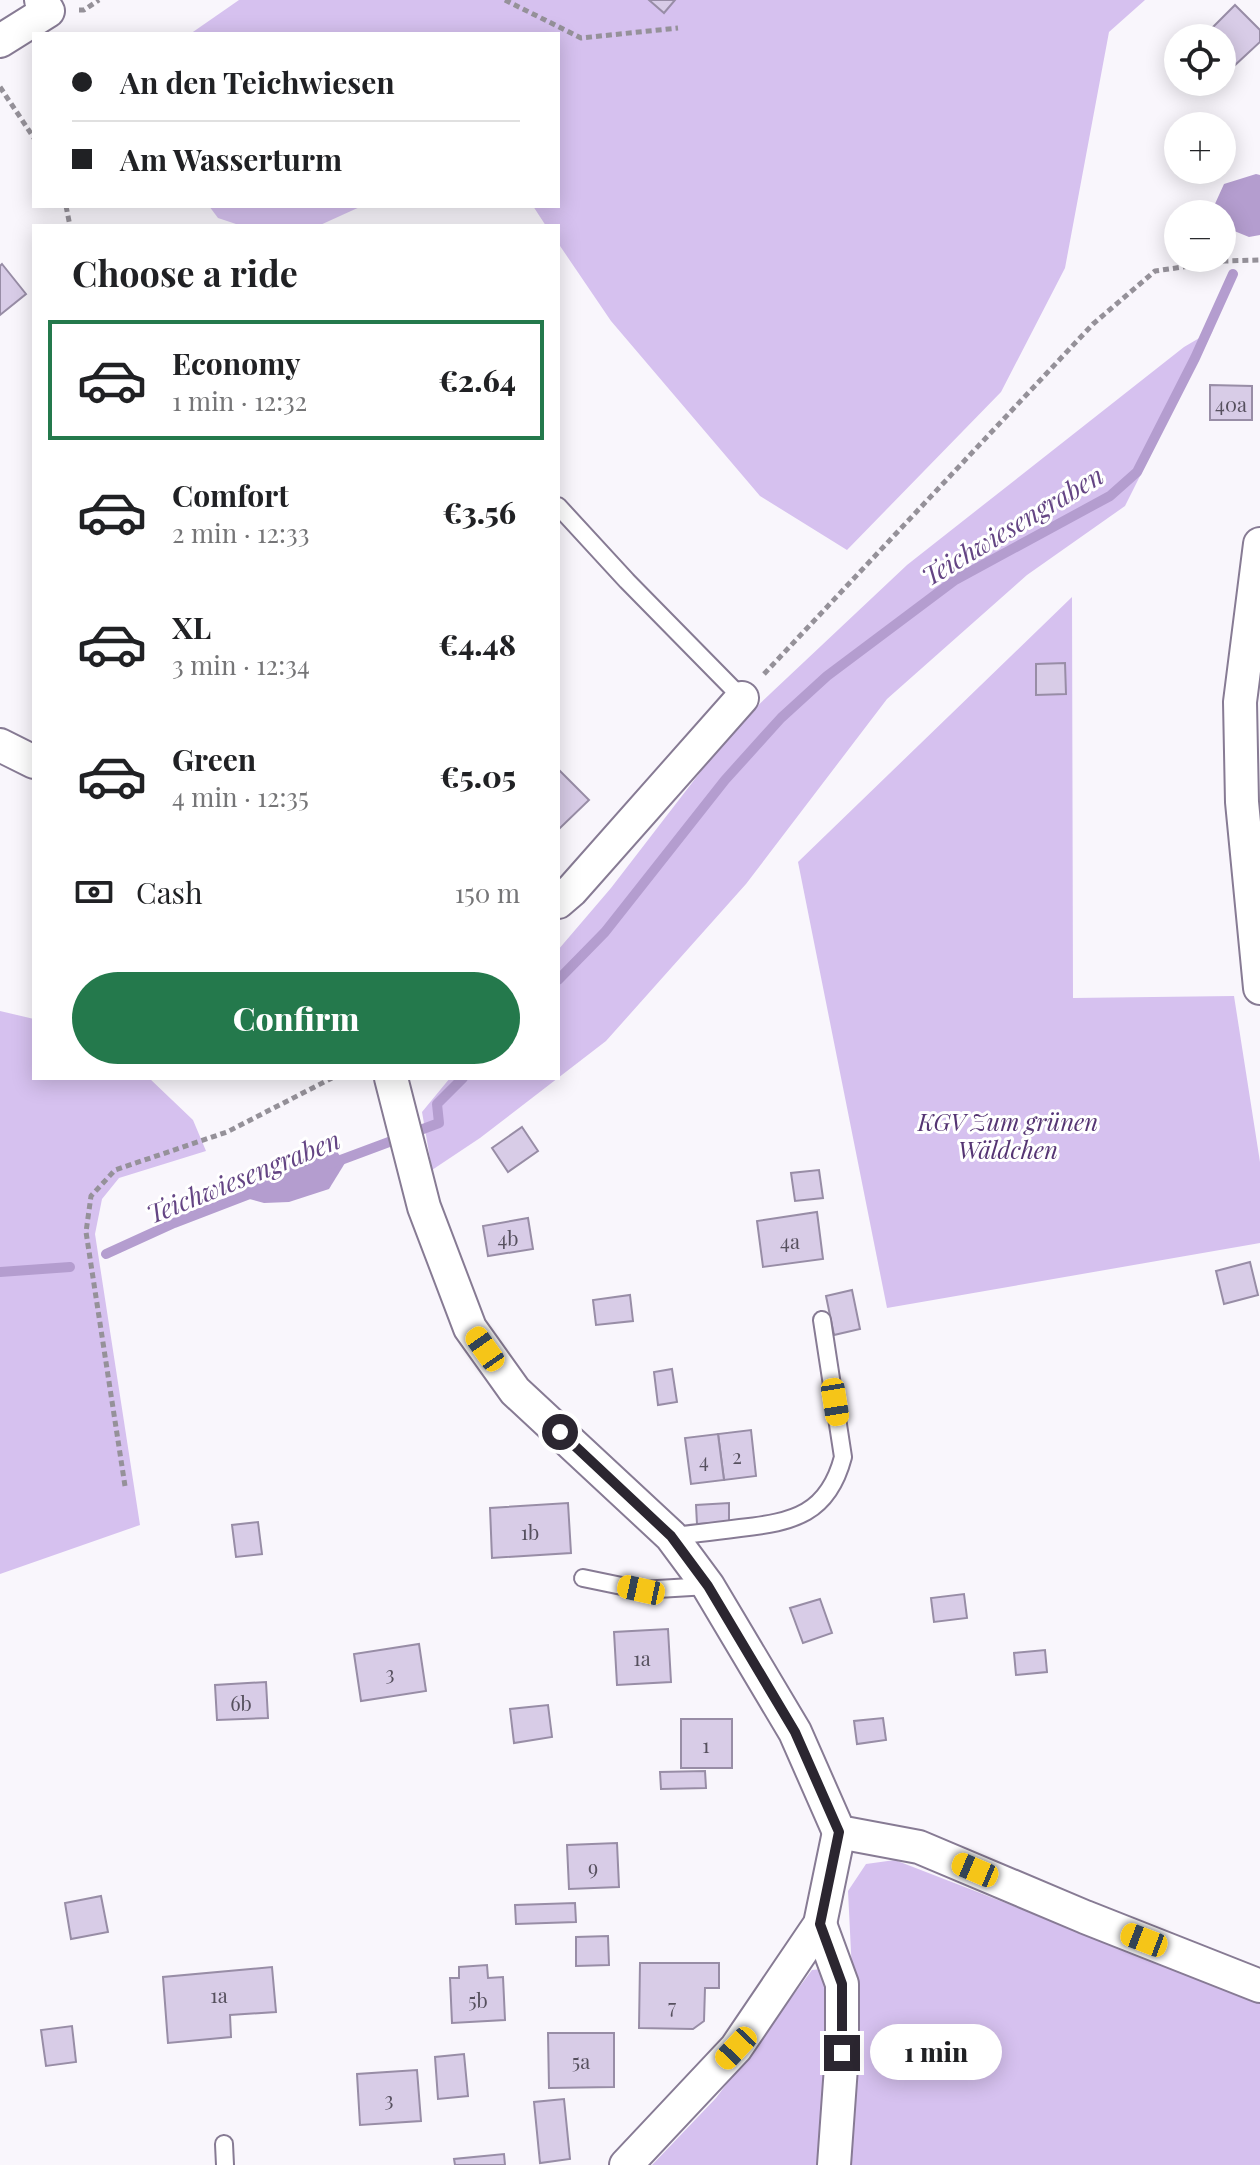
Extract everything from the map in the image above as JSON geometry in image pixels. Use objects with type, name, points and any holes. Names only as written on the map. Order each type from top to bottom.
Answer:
[{"type":"street","points":[[0,41],[48,11],[41,0]]},
{"type":"street","points":[[1260,544],[1240,698],[1242,802],[1260,988]]},
{"type":"street","points":[[560,900],[742,698]]},
{"type":"street","points":[[0,745],[32,761]]},
{"type":"street","points":[[392,1080],[424,1207],[470,1328],[515,1391],[671,1536],[708,1586],[795,1732],[839,1832],[820,1924],[736,2048],[626,2165]]},
{"type":"street","points":[[839,1832],[919,1847],[1260,1986]]},
{"type":"street","points":[[820,1924],[842,1984],[842,2053],[834,2165]]},
{"type":"lane","points":[[560,508],[742,698]]},
{"type":"lane","points":[[671,1536],[782,1524],[807,1513],[824,1499],[838,1477],[843,1457],[822,1320]]},
{"type":"lane","points":[[583,1578],[641,1590],[708,1586]]},
{"type":"lane","points":[[224,2144],[225,2165]]},
{"type":"path","points":[[84,10],[99,0]]},
{"type":"path","points":[[505,0],[581,38],[678,28]]},
{"type":"path","points":[[0,87],[32,135]]},
{"type":"path","points":[[742,698],[1093,324],[1155,271],[1224,261],[1260,260]]},
{"type":"path","points":[[125,1486],[86,1232],[91,1196],[115,1170],[227,1132],[328,1080]]},
{"type":"green space","points":[[239,0],[1145,0],[1109,32],[1065,268],[1001,392],[847,550],[760,496],[611,321],[560,246],[560,224],[545,224],[534,208],[560,208],[560,32],[193,32]]},
{"type":"green space","points":[[210,208],[358,208],[322,224],[236,224],[218,218]]},
{"type":"green space","points":[[1213,330],[1125,506],[1027,575],[887,699],[746,884],[606,1041],[560,1076],[560,948],[611,888],[735,727],[907,565],[1184,347]]},
{"type":"green space","name":"KGV Zum grünen Wäldchen","points":[[1072,597],[1073,998],[1234,996],[1260,1162],[1260,1243],[887,1308],[798,862]]},
{"type":"green space","points":[[0,1011],[32,1019],[32,1080],[151,1080],[193,1120],[206,1151],[119,1178],[102,1199],[95,1234],[140,1525],[0,1574]]},
{"type":"green space","points":[[448,1080],[555,1080],[480,1138],[432,1170],[422,1112]]},
{"type":"green space","points":[[895,1860],[1260,2002],[1260,2165],[844,2165],[856,2053],[848,1891],[866,1864]]},
{"type":"green space","points":[[822,1969],[832,1994],[820,2165],[652,2165],[716,2098],[812,1970]]},
{"type":"shaded area","points":[[1260,175],[1260,235],[1249,237],[1236,232],[1236,200],[1217,200],[1224,184],[1236,184],[1236,180]]},
{"type":"shaded area","points":[[333,1146],[345,1163],[329,1189],[289,1202],[264,1203],[242,1197],[243,1181],[275,1159],[295,1151]]},
{"type":"building","points":[[649,0],[675,0],[664,13]]},
{"type":"building","points":[[1235,5],[1260,30],[1260,42],[1236,64],[1236,24],[1216,24]]},
{"type":"building","points":[[2,264],[26,294],[0,315],[0,266]]},
{"type":"building","points":[[1210,385],[1252,386],[1252,420],[1210,420]]},
{"type":"building","points":[[1065,663],[1066,694],[1036,695],[1036,664]]},
{"type":"building","points":[[560,771],[589,800],[560,828]]},
{"type":"building","points":[[522,1127],[538,1151],[508,1172],[492,1148]]},
{"type":"building","points":[[819,1170],[823,1198],[795,1201],[791,1173]]},
{"type":"building","points":[[817,1212],[823,1259],[763,1267],[757,1221]]},
{"type":"building","points":[[528,1218],[533,1249],[488,1256],[483,1226]]},
{"type":"building","points":[[1250,1262],[1258,1295],[1224,1304],[1216,1271]]},
{"type":"building","points":[[852,1290],[860,1329],[834,1335],[826,1296]]},
{"type":"building","points":[[630,1295],[633,1321],[596,1325],[593,1300]]},
{"type":"building","points":[[672,1369],[677,1402],[658,1405],[654,1372]]},
{"type":"building","points":[[751,1430],[756,1476],[724,1480],[718,1434]]},
{"type":"building","points":[[718,1434],[724,1480],[691,1484],[685,1438]]},
{"type":"building","points":[[568,1503],[571,1553],[492,1558],[490,1508]]},
{"type":"building","points":[[729,1503],[729,1522],[697,1524],[696,1505]]},
{"type":"building","points":[[258,1522],[262,1554],[236,1557],[232,1525]]},
{"type":"building","points":[[964,1594],[967,1618],[934,1622],[931,1598]]},
{"type":"building","points":[[820,1599],[832,1633],[803,1643],[790,1608]]},
{"type":"building","points":[[668,1629],[671,1682],[617,1685],[614,1632]]},
{"type":"building","points":[[419,1644],[426,1691],[361,1701],[354,1654]]},
{"type":"building","points":[[1045,1650],[1047,1672],[1016,1675],[1014,1653]]},
{"type":"building","points":[[266,1682],[268,1718],[217,1720],[215,1685]]},
{"type":"building","points":[[548,1705],[552,1737],[514,1743],[510,1709]]},
{"type":"building","points":[[883,1718],[886,1740],[857,1744],[854,1721]]},
{"type":"building","points":[[681,1719],[732,1719],[732,1768],[681,1768]]},
{"type":"building","points":[[705,1771],[706,1788],[661,1789],[660,1772]]},
{"type":"building","points":[[617,1843],[619,1887],[569,1889],[567,1845]]},
{"type":"building","points":[[101,1896],[108,1932],[71,1939],[65,1903]]},
{"type":"building","points":[[575,1903],[576,1922],[516,1924],[515,1905]]},
{"type":"building","points":[[608,1936],[609,1965],[576,1966],[576,1937]]},
{"type":"building","points":[[640,1963],[719,1963],[719,1988],[705,1988],[704,2021],[693,2029],[639,2028]]},
{"type":"building","points":[[487,1965],[488,1978],[503,1977],[505,2020],[452,2023],[450,1978],[459,1978],[459,1967]]},
{"type":"building","points":[[272,1967],[276,2012],[230,2015],[231,2037],[168,2043],[163,1977]]},
{"type":"building","points":[[72,2026],[76,2062],[46,2066],[41,2030]]},
{"type":"building","points":[[548,2033],[614,2033],[614,2087],[549,2088]]},
{"type":"building","points":[[464,2054],[468,2096],[438,2099],[435,2057]]},
{"type":"building","points":[[417,2070],[421,2121],[360,2125],[357,2074]]},
{"type":"building","points":[[564,2099],[570,2159],[540,2163],[534,2102]]},
{"type":"building","points":[[504,2154],[505,2165],[455,2165],[454,2159]]},
{"type":"waterway","name":"Teichwiesengraben","points":[[560,978],[605,932],[725,780],[781,718],[827,676],[955,580],[1110,496],[1137,472],[1195,358],[1233,274]]},
{"type":"waterway","name":"Teichwiesengraben","points":[[423,1129],[439,1123],[437,1104],[461,1080]]},
{"type":"waterway","name":"Teichwiesengraben","points":[[330,1164],[397,1139]]},
{"type":"waterway","name":"Teichwiesengraben","points":[[106,1254],[252,1193]]},
{"type":"waterway","name":"Teichwiesengraben","points":[[0,1272],[70,1267]]},
{"type":"route","points":[[560,1432],[671,1536],[708,1586],[795,1732],[839,1832],[820,1924],[842,1984],[842,2053]]}]
